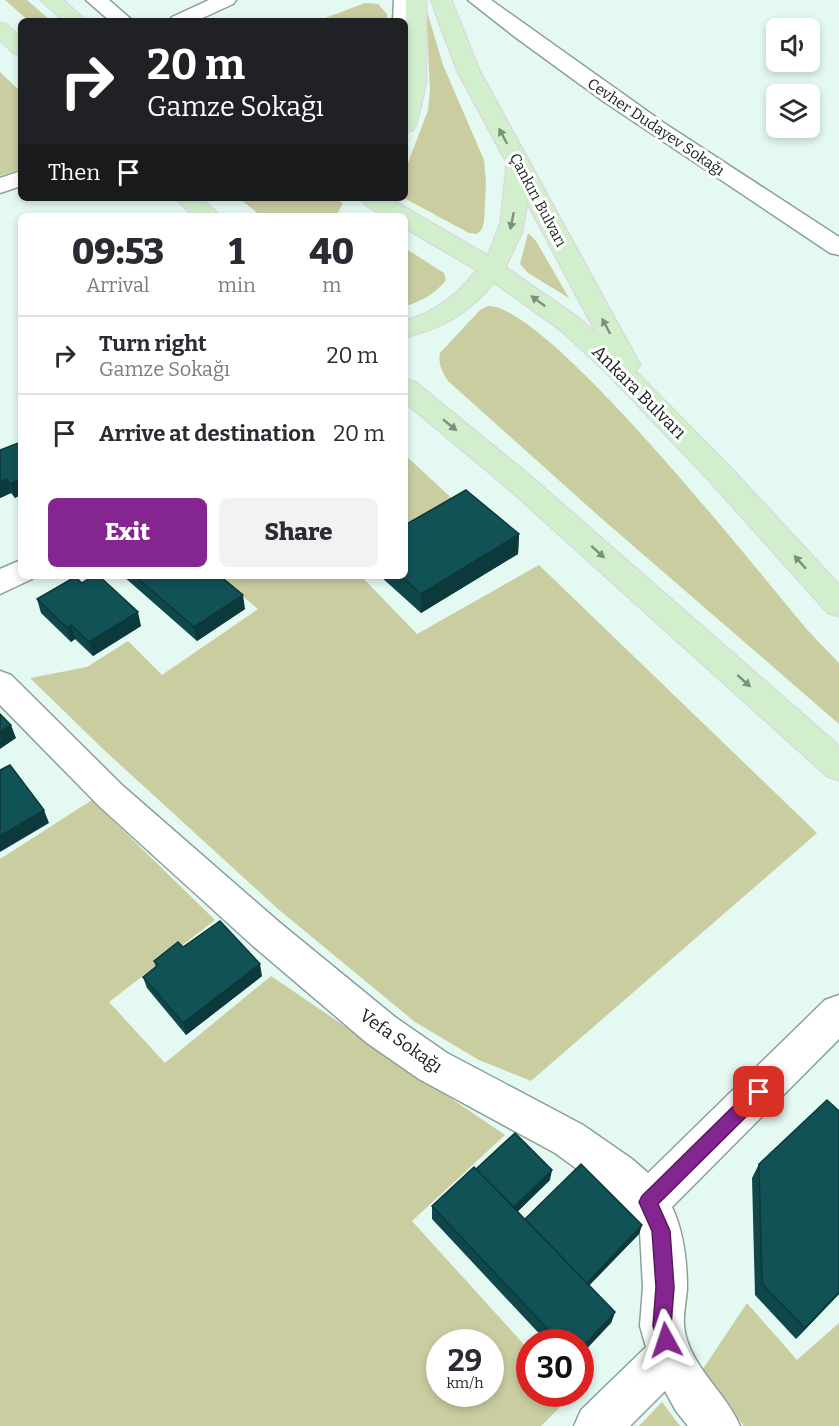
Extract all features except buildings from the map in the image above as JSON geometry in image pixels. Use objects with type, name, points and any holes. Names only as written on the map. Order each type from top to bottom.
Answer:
[{"type":"main road","points":[[51,0],[72,18]]},
{"type":"main road","points":[[408,111],[415,83],[416,0]]},
{"type":"main road","name":"Çankırı Bulvarı","points":[[444,0],[468,70],[644,396]]},
{"type":"main road","points":[[0,29],[18,46]]},
{"type":"main road","points":[[408,328],[425,324],[445,313],[466,296],[491,268],[508,240],[515,202],[518,163]]},
{"type":"main road","points":[[190,201],[204,213]]},
{"type":"main road","points":[[360,213],[370,201]]},
{"type":"main road","name":"Ankara Bulvarı","points":[[378,201],[397,213]]},
{"type":"main road","name":"Ankara Bulvarı","points":[[408,219],[491,268],[571,325],[718,472],[839,605]]},
{"type":"main road","points":[[408,390],[519,482],[839,766]]},
{"type":"street","points":[[96,0],[119,18]]},
{"type":"street","points":[[186,18],[226,0]]},
{"type":"street","points":[[403,18],[404,0]]},
{"type":"street","name":"Cevher Dudayev Sokağı","points":[[478,0],[609,96],[839,248]]},
{"type":"street","points":[[0,186],[18,179]]},
{"type":"street","points":[[0,583],[18,573]]},
{"type":"street","name":"Vefa Sokağı","points":[[0,684],[111,796],[266,934],[381,1030],[434,1066],[570,1139],[617,1173],[648,1202],[661,1231],[665,1287],[662,1326],[670,1354],[692,1395],[717,1426]]},
{"type":"street","points":[[648,1202],[839,1013]]},
{"type":"street","points":[[597,1426],[670,1354]]},
{"type":"green space","points":[[5,0],[27,0],[48,18],[26,18]]},
{"type":"green space","points":[[365,3],[378,4],[387,14],[387,18],[325,18]]},
{"type":"green space","points":[[426,8],[443,65],[484,160],[486,182],[484,222],[477,234],[469,233],[408,200],[408,163],[428,110],[430,90]]},
{"type":"green space","points":[[0,72],[18,89],[18,170],[0,176]]},
{"type":"green space","points":[[243,201],[339,201],[343,203],[338,213],[257,213]]},
{"type":"green space","points":[[528,233],[536,241],[569,298],[528,273],[520,264]]},
{"type":"green space","points":[[408,250],[444,273],[446,280],[438,289],[408,305]]},
{"type":"green space","points":[[488,306],[516,317],[555,347],[600,390],[696,496],[804,626],[839,663],[839,724],[601,518],[448,381],[441,367],[440,353],[480,310]]},
{"type":"green space","points":[[408,458],[459,505],[408,533]]},
{"type":"green space","points":[[539,565],[817,833],[531,1081],[479,1060],[415,1022],[278,909],[103,749],[30,678],[87,667],[128,641],[162,675],[258,609],[222,579],[364,579],[417,634]]},
{"type":"green space","points":[[92,800],[215,920],[109,1002],[165,1063],[271,976],[505,1135],[412,1221],[516,1336],[516,1407],[560,1407],[541,1426],[0,1426],[0,859]]},
{"type":"green space","points":[[747,1303],[797,1360],[839,1323],[839,1426],[744,1426],[701,1372]]},
{"type":"green space","points":[[662,1402],[680,1426],[639,1426]]},
{"type":"route","points":[[666,1340],[662,1326],[665,1287],[661,1231],[648,1202],[759,1092]]}]
